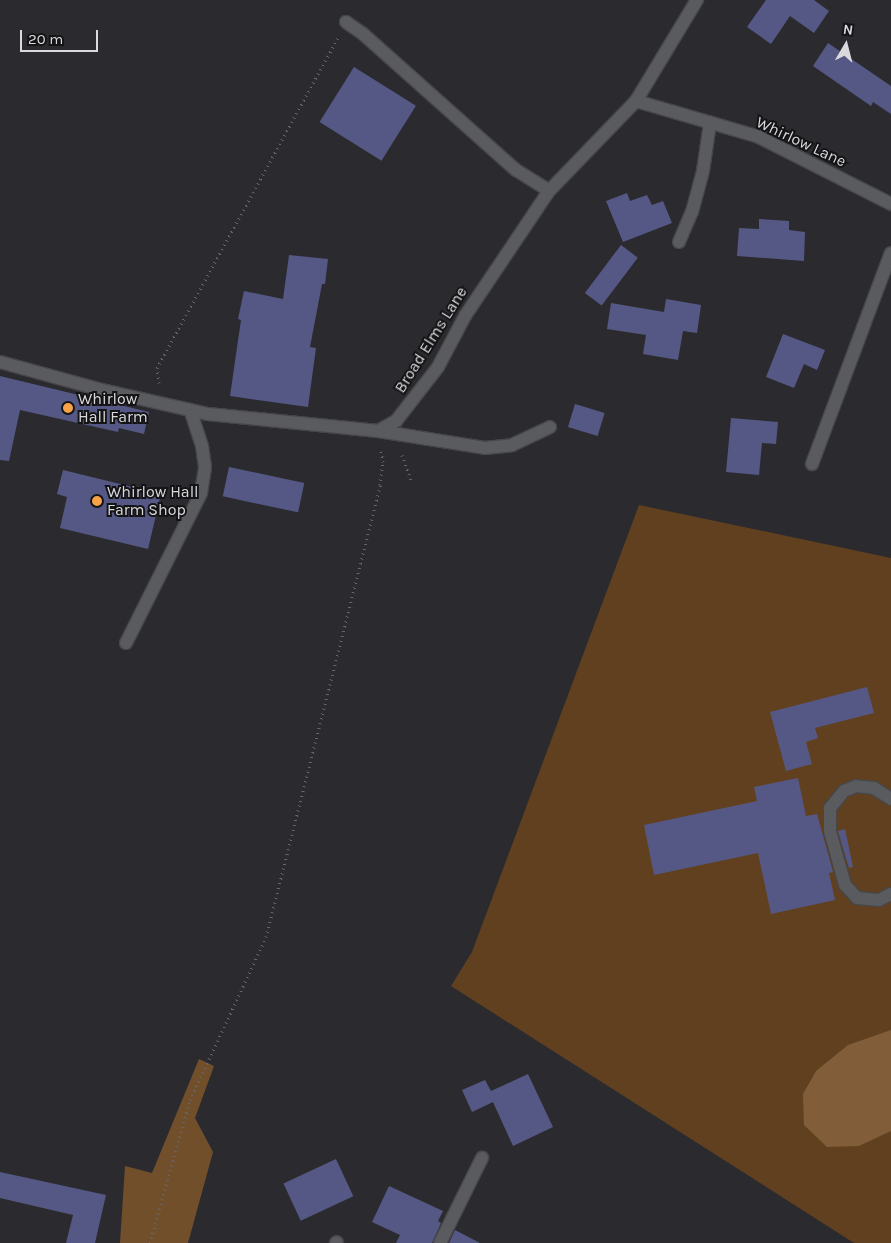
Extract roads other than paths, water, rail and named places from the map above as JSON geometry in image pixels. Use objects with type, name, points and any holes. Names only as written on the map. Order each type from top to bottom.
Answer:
[{"type":"street","name":"Broad Elms Lane","points":[[378,431],[396,421],[438,367],[465,316],[549,191],[636,101],[697,0]]},
{"type":"street","points":[[346,22],[362,33],[516,170],[549,191]]},
{"type":"street","name":"Whirlow Lane","points":[[636,101],[759,137],[891,204]]},
{"type":"street","points":[[679,242],[692,212],[703,171],[710,123]]},
{"type":"street","points":[[812,464],[891,253]]},
{"type":"street","points":[[0,362],[208,414],[378,431],[485,448],[512,445],[550,427]]},
{"type":"street","points":[[126,642],[200,493],[205,467],[202,446],[190,410]]},
{"type":"street","points":[[891,799],[874,788],[856,786],[844,791],[830,808],[830,831],[845,885],[857,898],[879,900],[891,894]]},
{"type":"street","points":[[440,1243],[482,1158]]},
{"type":"place","name":"Whirlow Hall Farm","points":[[68,408]]},
{"type":"place","name":"Whirlow Hall Farm Shop","points":[[97,501]]}]
